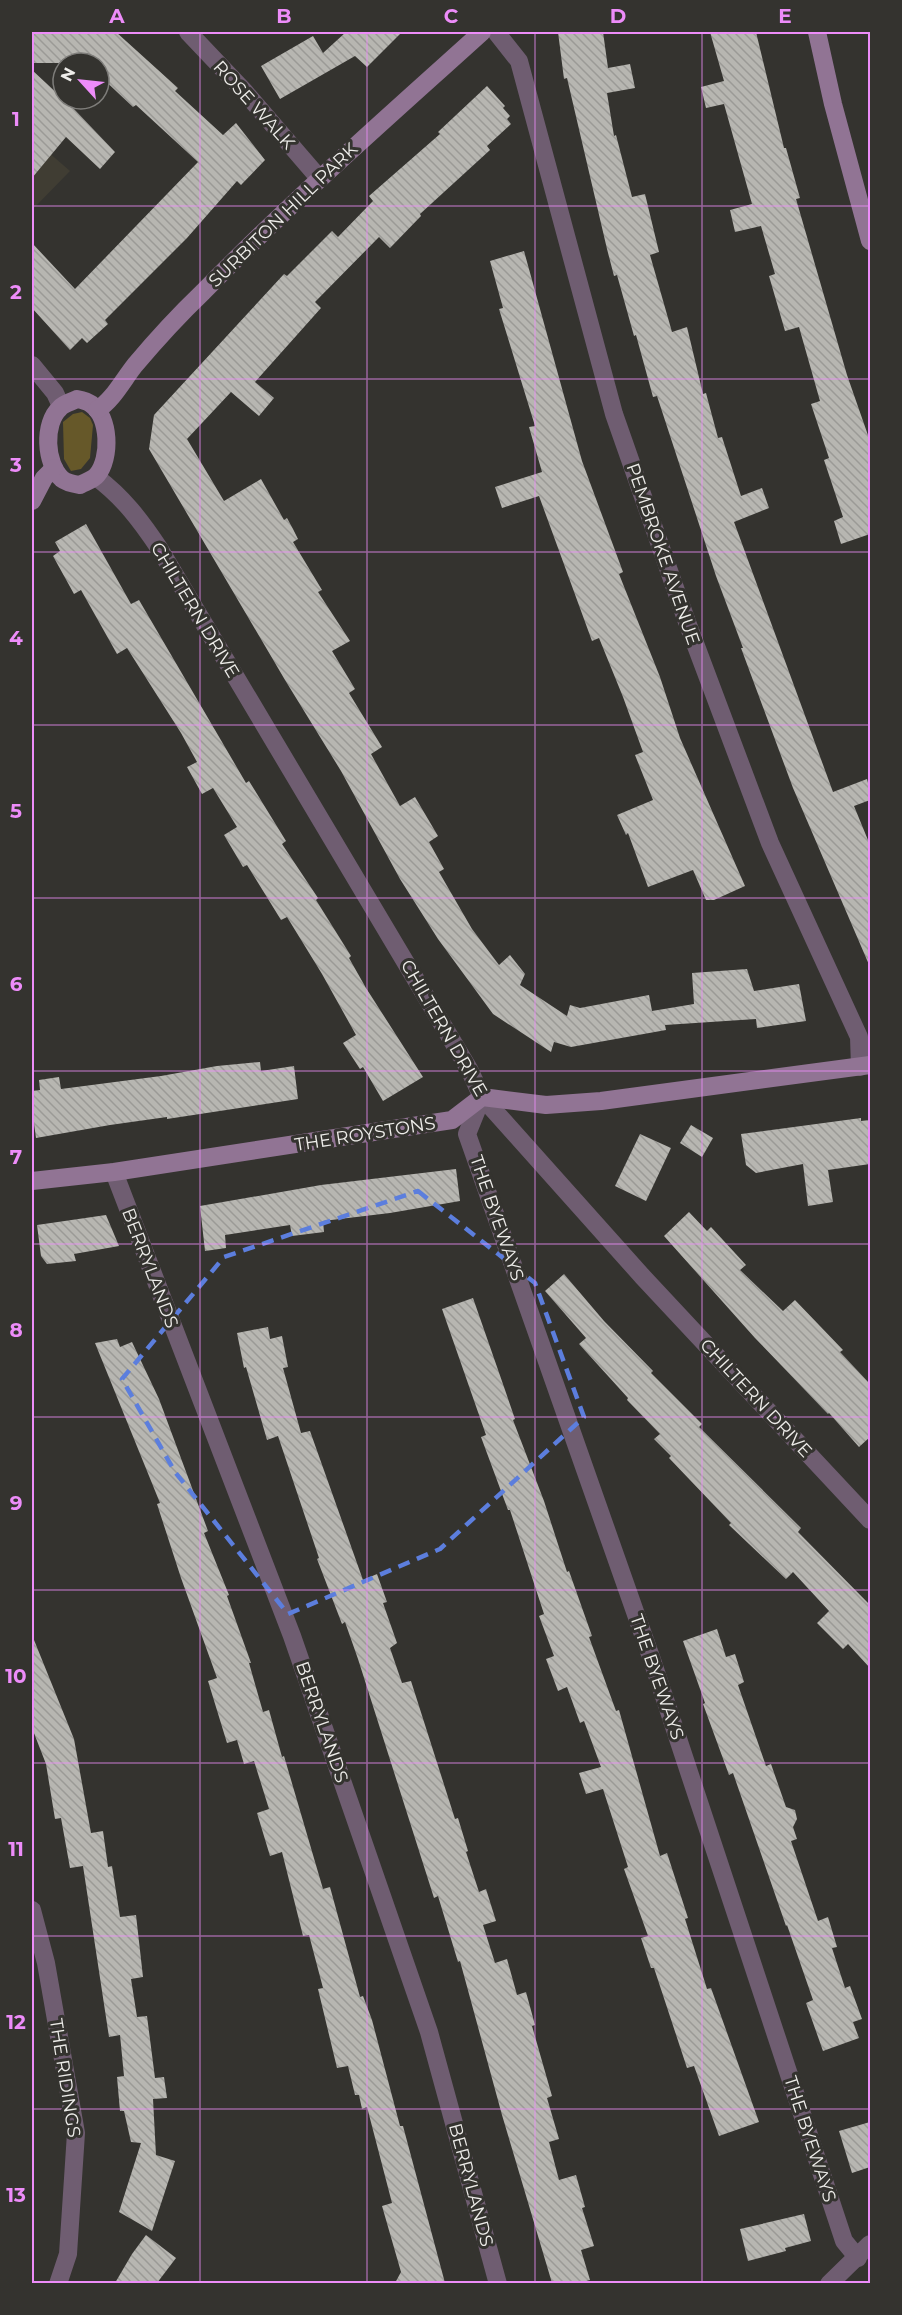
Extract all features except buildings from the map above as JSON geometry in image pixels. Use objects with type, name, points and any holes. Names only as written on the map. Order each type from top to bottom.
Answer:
[{"type":"street","name":"ROSE WALK","points":[[188,32],[244,91],[319,178]]},
{"type":"street","name":"SURBITON HILL PARK","points":[[97,410],[107,403],[136,364],[174,320],[247,246],[482,32]]},
{"type":"street","name":"PEMBROKE AVENUE","points":[[496,32],[519,61],[614,414],[687,622],[770,843],[859,1037],[865,1066]]},
{"type":"street","points":[[817,32],[833,104],[870,241]]},
{"type":"street","points":[[32,365],[55,393],[61,406]]},
{"type":"street","points":[[77,399],[89,402],[97,410],[105,428],[104,458],[96,477],[80,485],[63,480],[50,459],[50,427],[61,406],[77,399]]},
{"type":"street","points":[[32,501],[44,478],[54,468]]},
{"type":"street","name":"CHILTERN DRIVE","points":[[96,477],[117,493],[140,518],[159,548],[463,1059],[482,1097],[642,1276],[870,1520]]},
{"type":"street","points":[[482,1097],[546,1105],[579,1103],[865,1066]]},
{"type":"street","name":"THE ROYSTONS","points":[[32,1181],[114,1172],[452,1120],[482,1097]]},
{"type":"street","name":"THE BYEWAYS","points":[[482,1097],[467,1134],[652,1660],[844,2241],[864,2251]]},
{"type":"street","name":"BERRYLANDS","points":[[114,1172],[288,1625],[316,1704],[429,2032],[498,2283]]},
{"type":"street","name":"THE RIDINGS","points":[[32,1910],[46,1963],[76,2133],[68,2254],[58,2283]]},
{"type":"street","points":[[829,2283],[864,2251]]},
{"type":"highlighted area","points":[[418,1191],[535,1283],[584,1417],[440,1549],[288,1614],[175,1472],[122,1379],[224,1257]]},
{"type":"shaded area","points":[[32,138],[70,171],[32,210]]},
{"type":"shaded area","points":[[82,412],[90,418],[93,425],[90,458],[81,469],[71,471],[64,459],[63,422],[73,414]]}]
